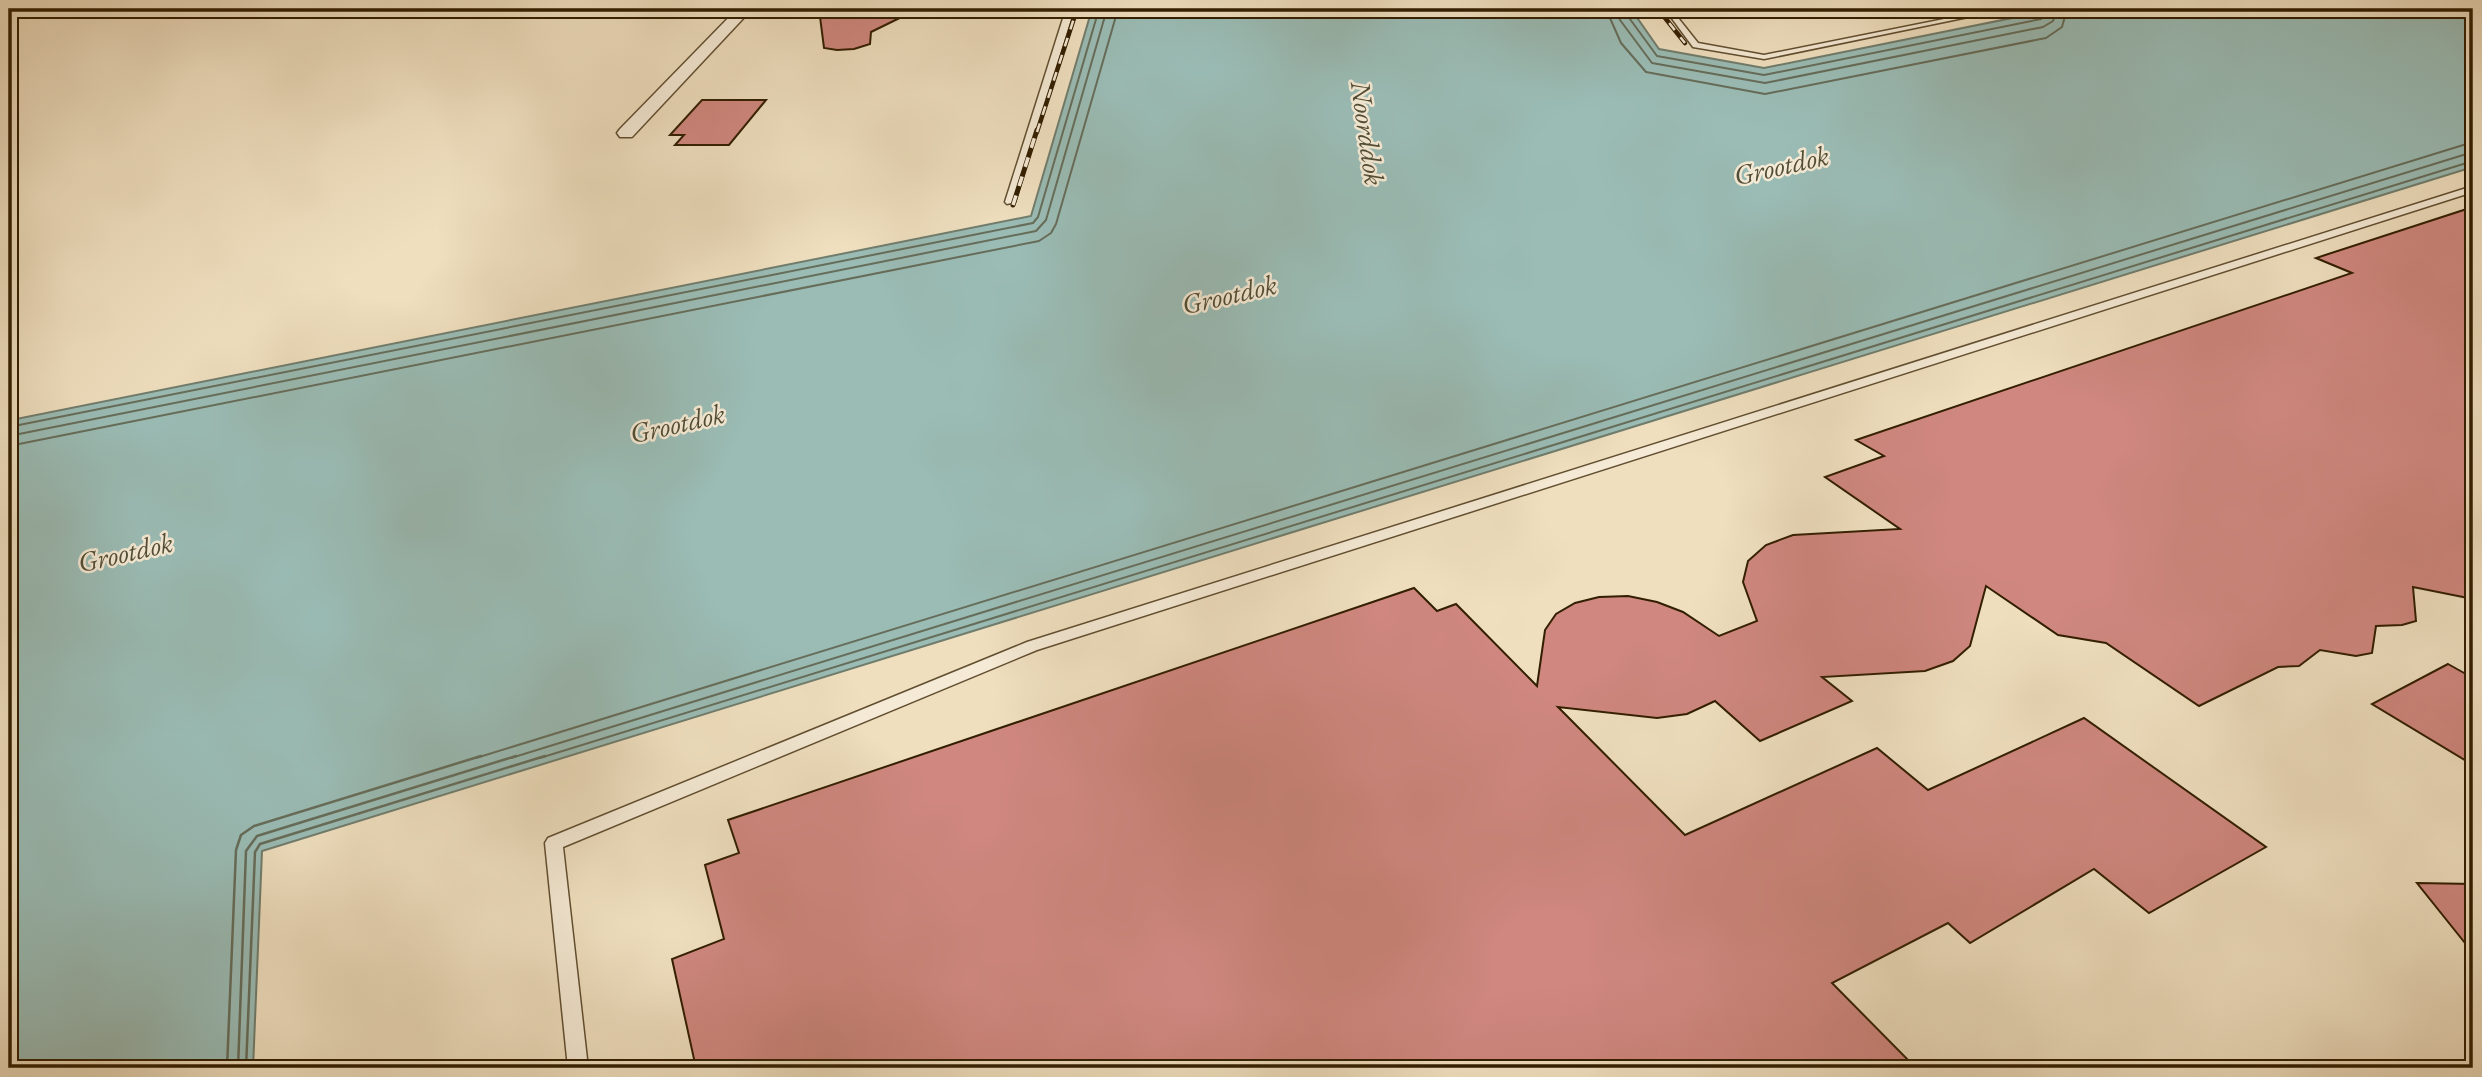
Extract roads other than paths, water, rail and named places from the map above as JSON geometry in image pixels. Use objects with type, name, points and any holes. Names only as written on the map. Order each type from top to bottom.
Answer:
[{"type":"street","points":[[626,133],[745,9]]},
{"type":"lane","points":[[1010,202],[1070,9]]},
{"type":"lane","points":[[1668,9],[1696,45],[1764,57],[2003,9]]},
{"type":"lane","points":[[578,1068],[554,842],[1032,646],[2473,188]]},
{"type":"water","points":[[1092,9],[1631,9],[1659,49],[1764,68],[2057,9],[2473,9],[2473,167],[262,851],[253,1068],[9,1068],[11,420],[1031,216]]},
{"type":"railway","points":[[1037,132],[1077,9]]},
{"type":"railway","points":[[1658,9],[1685,43]]},
{"type":"railway","points":[[1013,205],[1037,130]]},
{"type":"water label","name":"Noorddok","points":[[1368,133]]},
{"type":"water label","name":"Grootdok","points":[[1781,165]]},
{"type":"water label","name":"Grootdok","points":[[1229,294]]},
{"type":"water label","name":"Grootdok","points":[[677,423]]},
{"type":"water label","name":"Grootdok","points":[[125,552]]}]
